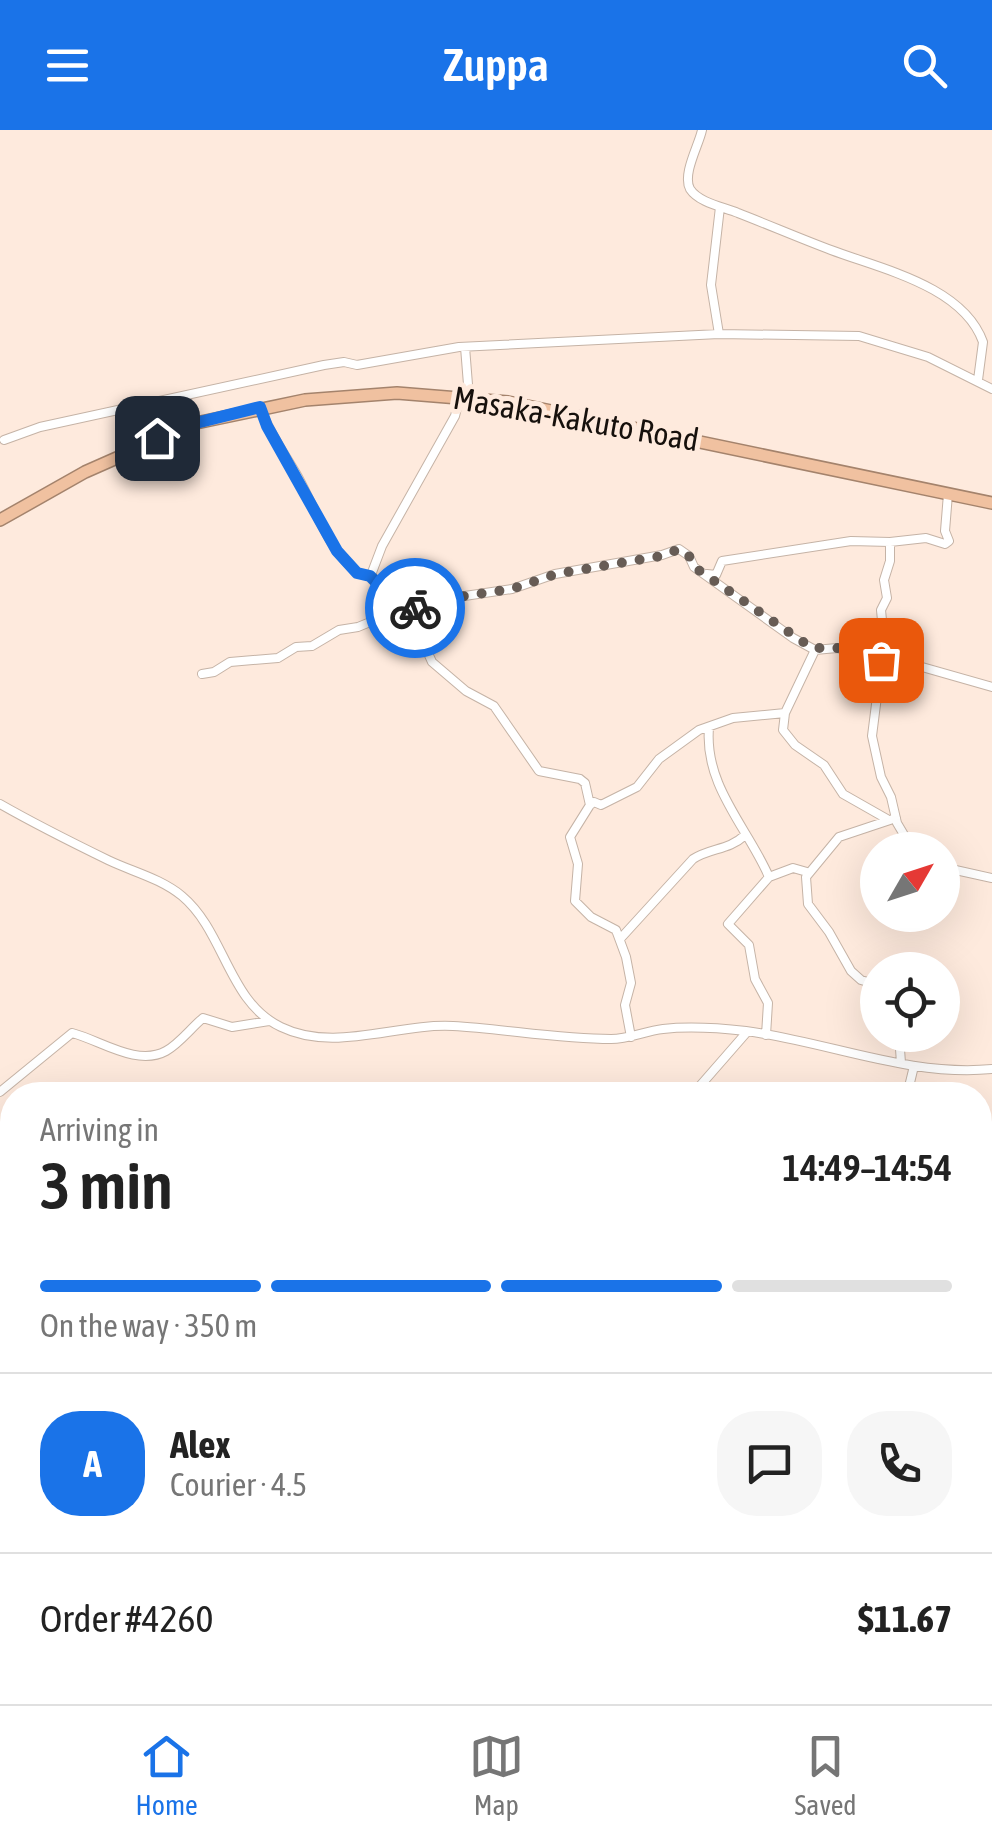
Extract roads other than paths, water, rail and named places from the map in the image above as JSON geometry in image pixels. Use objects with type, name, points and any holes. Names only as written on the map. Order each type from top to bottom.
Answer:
[{"type":"highway","name":"Masaka-Kakuto Road","points":[[0,520],[84,472],[196,423],[260,407],[363,395],[464,397],[547,410],[992,503]]},
{"type":"street","points":[[702,130],[688,178],[690,188],[720,207],[836,252],[885,266],[956,304],[983,342],[978,380]]},
{"type":"street","points":[[718,334],[711,286],[720,207]]},
{"type":"street","points":[[4,440],[40,428],[324,364],[356,365],[466,347],[718,334],[869,338],[928,357],[992,389]]},
{"type":"street","points":[[370,576],[382,546],[464,397],[466,347]]},
{"type":"street","points":[[260,407],[330,540],[357,573],[370,576],[393,599],[410,608],[414,626],[432,662],[466,691],[494,706],[538,771],[580,778],[585,783],[590,805],[570,837],[578,864],[573,894],[580,907],[612,926],[620,938],[631,983],[624,1005],[631,1037]]},
{"type":"street","points":[[706,574],[716,574],[726,560],[851,541],[926,538],[947,543],[948,494]]},
{"type":"street","points":[[890,542],[884,580],[887,598],[881,610],[884,641],[872,736],[881,777],[892,797],[892,818]]},
{"type":"street","points":[[202,674],[230,662],[278,658],[296,647],[312,646],[339,630],[358,627],[428,599],[439,604],[458,597],[512,589],[556,574],[662,556],[679,549],[689,556],[694,567],[816,650],[837,648],[992,687]]},
{"type":"street","points":[[816,650],[784,714],[784,730],[795,745],[824,765],[844,794],[892,818],[901,832]]},
{"type":"street","points":[[590,805],[601,804],[637,787],[660,760],[690,735],[733,718],[784,714]]},
{"type":"street","points":[[709,728],[711,760],[723,795],[769,877]]},
{"type":"street","points":[[0,804],[112,862],[155,878],[181,895],[212,932],[249,1002],[270,1021],[292,1032],[348,1037],[422,1025],[608,1040],[682,1028],[748,1032],[946,1072],[992,1068]]},
{"type":"street","points":[[860,978],[854,975],[821,918],[808,904],[807,872],[840,837],[892,818]]},
{"type":"street","points":[[620,938],[694,860],[704,852],[726,848],[744,836]]},
{"type":"street","points":[[766,1035],[768,1002],[755,980],[749,945],[728,926],[739,908],[753,898],[769,877],[794,868],[807,872]]},
{"type":"street","points":[[960,871],[992,878]]},
{"type":"street","points":[[12,1082],[72,1033],[133,1056],[164,1052],[203,1018],[232,1027],[270,1021]]},
{"type":"street","points":[[704,1082],[748,1032]]},
{"type":"street","points":[[901,1052],[902,1063]]},
{"type":"street","points":[[910,1082],[914,1066]]}]
